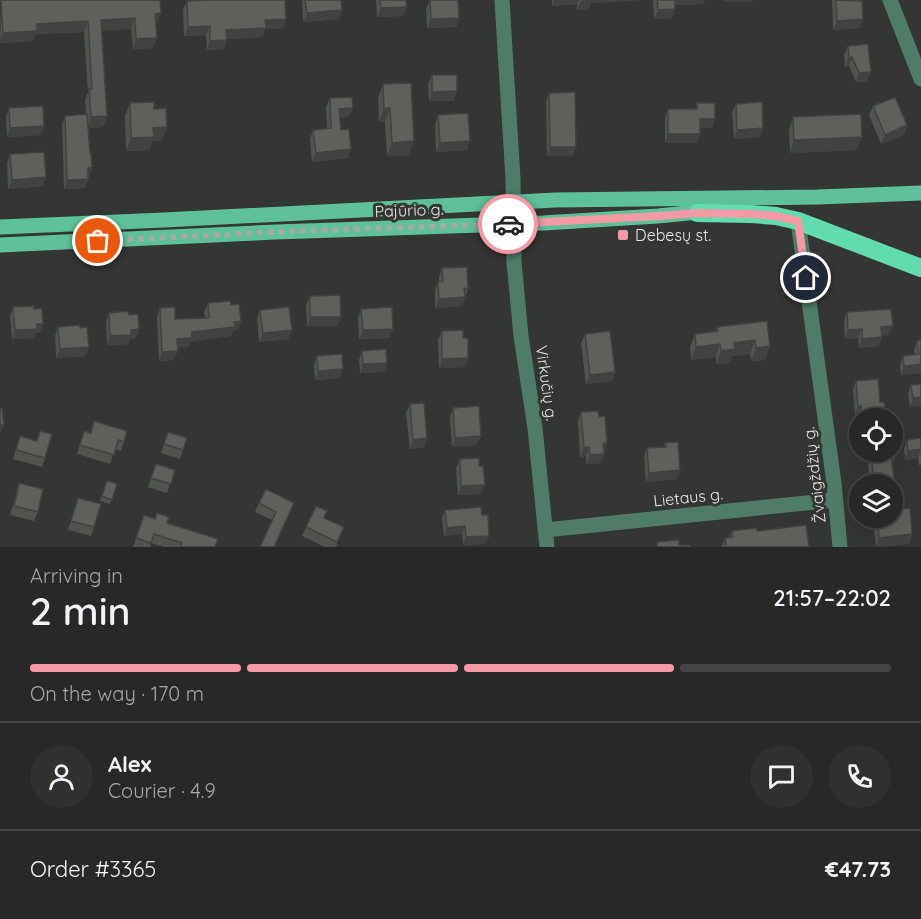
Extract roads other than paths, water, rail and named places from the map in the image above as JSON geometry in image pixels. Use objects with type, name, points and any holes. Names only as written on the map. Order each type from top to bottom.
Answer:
[{"type":"highway","points":[[697,213],[751,214],[798,221],[921,268]]},
{"type":"highway","points":[[921,249],[921,256]]},
{"type":"main road","name":"Pajūrio g.","points":[[0,227],[555,200],[921,193]]},
{"type":"main road","name":"Pajūrio g.","points":[[0,245],[658,216],[697,213],[818,196]]},
{"type":"street","name":"Virkučių g.","points":[[502,0],[512,156],[514,262],[547,547]]},
{"type":"street","points":[[890,0],[921,79]]},
{"type":"street","name":"Žvaigždžių g.","points":[[798,221],[840,547]]},
{"type":"street","name":"Lietaus g.","points":[[545,530],[835,500]]},
{"type":"place","name":"Debesų st.","points":[[623,235]]}]
